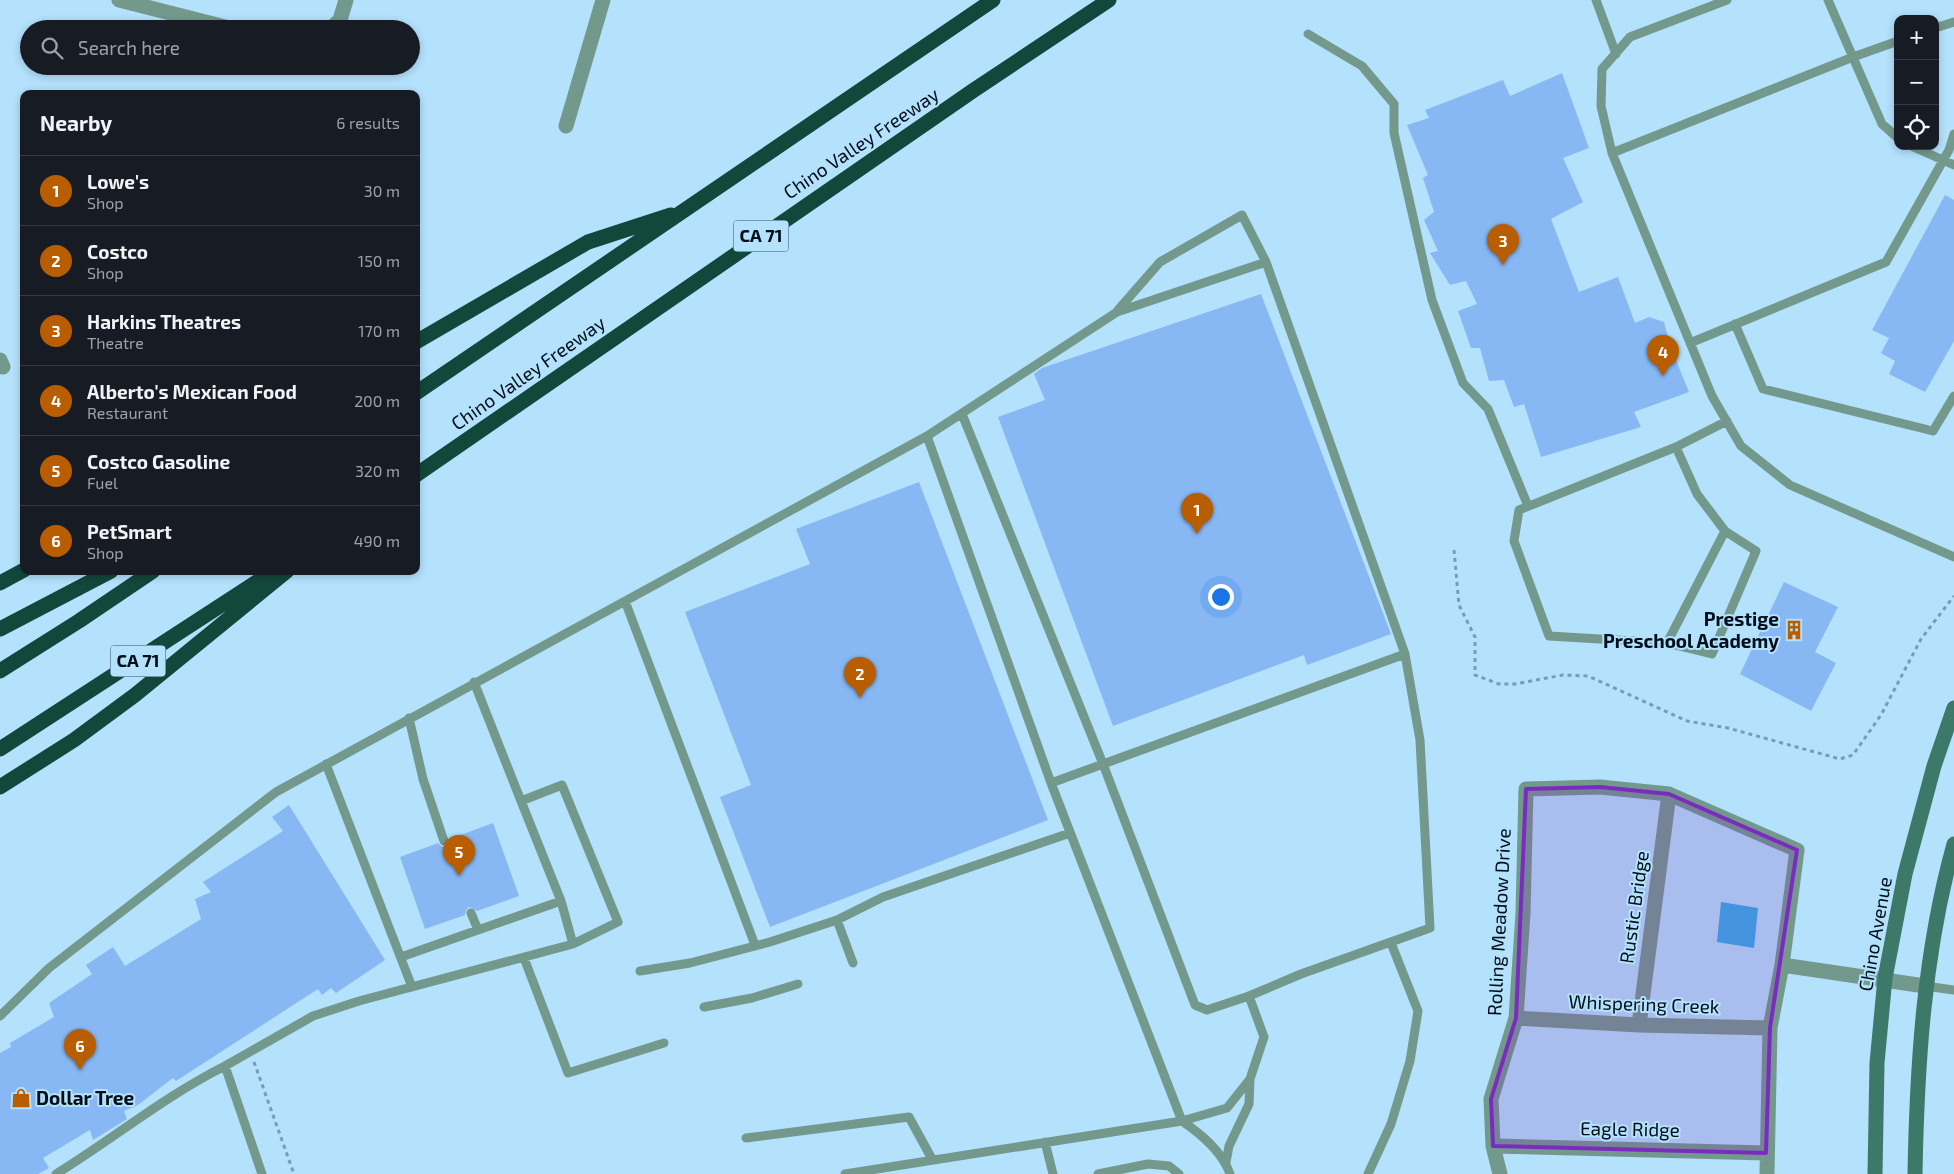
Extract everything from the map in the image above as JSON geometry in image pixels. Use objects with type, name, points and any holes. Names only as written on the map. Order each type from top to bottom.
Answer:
[{"type":"highway","points":[[420,390],[689,209],[993,0]]},
{"type":"highway","name":"Chino Valley Freeway","points":[[420,472],[974,90],[1109,0]]},
{"type":"highway","points":[[420,340],[588,242],[689,209]]},
{"type":"highway","points":[[0,583],[20,572]]},
{"type":"highway","points":[[0,629],[103,575]]},
{"type":"highway","points":[[0,671],[147,575]]},
{"type":"highway","name":"CA 71","points":[[0,749],[268,575]]},
{"type":"highway","points":[[0,787],[74,740],[128,700],[282,575]]},
{"type":"main road","name":"Chino Avenue","points":[[1875,1174],[1877,1063],[1885,978],[1905,874],[1934,766],[1954,708]]},
{"type":"main road","points":[[1915,1174],[1917,1081],[1926,986],[1954,844]]},
{"type":"street","points":[[119,0],[198,20]]},
{"type":"street","points":[[340,20],[346,0]]},
{"type":"street","points":[[566,126],[603,0]]},
{"type":"street","name":"Rolling Meadow Drive","points":[[1500,1174],[1492,1146],[1491,1099],[1516,1018],[1523,913],[1526,789],[1600,787],[1669,794]]},
{"type":"street","points":[[1669,794],[1797,850],[1782,965],[1770,1028],[1767,1174]]},
{"type":"street","name":"Rustic Bridge","points":[[1639,1025],[1669,794]]},
{"type":"street","points":[[1782,965],[1885,978],[1926,986]]},
{"type":"street","name":"Whispering Creek","points":[[1516,1018],[1639,1025],[1770,1028]]},
{"type":"street","name":"Eagle Ridge","points":[[1492,1146],[1766,1153]]},
{"type":"lane","points":[[1596,0],[1616,54]]},
{"type":"lane","points":[[1727,0],[1630,37],[1602,69],[1601,106],[1612,153],[1712,396],[1741,446],[1790,485],[1954,558]]},
{"type":"lane","points":[[1828,0],[1882,124],[1894,134]]},
{"type":"lane","points":[[1939,27],[1954,22]]},
{"type":"lane","points":[[1308,34],[1362,66],[1394,104],[1394,133],[1432,300],[1463,383],[1488,409],[1528,506]]},
{"type":"lane","points":[[1612,153],[1853,56],[1894,42]]},
{"type":"lane","points":[[1690,343],[1886,262],[1943,160],[1954,134]]},
{"type":"lane","points":[[1920,150],[1954,165]]},
{"type":"lane","points":[[962,414],[1196,1005],[1207,1010],[1430,928],[1420,740],[1406,654],[1266,262],[1242,215],[1160,262],[1117,312]]},
{"type":"lane","points":[[0,1016],[49,968],[276,792],[474,682],[927,436],[1117,312],[1266,262]]},
{"type":"lane","points":[[1736,324],[1763,389],[1933,431],[1954,396]]},
{"type":"lane","points":[[1676,447],[1696,494],[1725,531],[1756,551],[1712,654],[1667,643],[1550,636],[1514,541],[1519,510],[1676,447],[1727,421]]},
{"type":"lane","points":[[927,436],[1051,783],[1182,1120],[1199,1133],[1226,1162],[1230,1174]]},
{"type":"lane","points":[[1667,643],[1725,531]]},
{"type":"lane","points":[[625,601],[755,945]]},
{"type":"lane","points":[[1051,783],[1406,654]]},
{"type":"lane","points":[[474,682],[561,901],[573,944]]},
{"type":"lane","points":[[409,718],[423,779],[444,841]]},
{"type":"lane","points":[[326,764],[412,987]]},
{"type":"lane","points":[[56,1174],[102,1146],[191,1083],[313,1016],[412,987],[573,944],[618,922],[562,785],[521,801]]},
{"type":"lane","points":[[640,971],[690,963],[837,920],[883,898],[1070,833]]},
{"type":"lane","points":[[401,957],[561,901]]},
{"type":"lane","points":[[471,913],[478,930]]},
{"type":"lane","points":[[837,920],[853,963]]},
{"type":"lane","points":[[1368,1174],[1394,1115],[1410,1061],[1418,1011],[1391,943]]},
{"type":"lane","points":[[524,958],[568,1072],[664,1043]]},
{"type":"lane","points":[[704,1007],[752,998],[798,984]]},
{"type":"lane","points":[[1926,986],[1954,990]]},
{"type":"lane","points":[[1226,1162],[1229,1146],[1249,1104],[1250,1079],[1264,1037],[1249,996]]},
{"type":"lane","points":[[225,1066],[262,1174]]},
{"type":"lane","points":[[845,1174],[1182,1120],[1227,1108],[1250,1079]]},
{"type":"lane","points":[[746,1138],[910,1117],[932,1159]]},
{"type":"lane","points":[[1045,1142],[1053,1174]]},
{"type":"lane","points":[[1098,1174],[1148,1164],[1169,1166],[1179,1174]]},
{"type":"path","points":[[1454,550],[1459,605],[1475,637],[1476,675],[1499,684],[1515,684],[1563,675],[1588,676],[1687,721],[1745,732],[1840,759],[1852,755],[1880,715],[1921,639],[1954,596]]},
{"type":"path","points":[[248,1053],[257,1066],[294,1174]]},
{"type":"highlighted area","points":[[1600,787],[1669,794],[1797,850],[1770,1028],[1766,1153],[1493,1146],[1491,1099],[1516,1018],[1526,789]]},
{"type":"water","points":[[1721,902],[1758,908],[1754,948],[1717,942]]},
{"type":"building","points":[[1562,73],[1589,148],[1563,158],[1583,202],[1551,219],[1579,292],[1618,277],[1635,323],[1649,317],[1664,322],[1671,348],[1689,392],[1634,412],[1641,427],[1541,457],[1524,404],[1514,407],[1504,380],[1489,381],[1480,348],[1471,348],[1458,311],[1477,304],[1466,281],[1450,285],[1430,253],[1438,251],[1424,220],[1434,212],[1423,178],[1428,175],[1407,125],[1429,118],[1425,110],[1503,80],[1510,96]]},
{"type":"building","points":[[1945,195],[1954,200],[1954,341],[1925,392],[1889,374],[1895,361],[1881,353],[1889,338],[1872,330]]},
{"type":"building","points":[[1261,294],[1391,634],[1307,665],[1304,655],[1113,726],[998,417],[1045,400],[1034,374],[1042,368]]},
{"type":"building","points":[[919,482],[1048,820],[770,927],[720,797],[751,785],[685,612],[810,564],[796,529]]},
{"type":"building","name":"Prestige Preschool Academy","points":[[1784,582],[1838,607],[1815,652],[1836,663],[1811,711],[1740,674]]},
{"type":"building","points":[[289,805],[385,960],[336,993],[331,988],[322,995],[318,989],[176,1081],[173,1078],[138,1105],[124,1111],[127,1119],[93,1140],[90,1130],[43,1158],[49,1168],[38,1174],[0,1174],[0,1053],[11,1047],[10,1043],[54,1017],[49,1003],[92,974],[86,965],[113,947],[125,966],[201,919],[195,899],[211,892],[203,882],[283,831],[272,817]]},
{"type":"building","points":[[493,823],[519,896],[477,911],[469,907],[465,915],[425,929],[400,857],[438,843],[442,847],[446,847],[450,839]]},
{"type":"place","name":"Harkins Theatres","points":[[1503,265]]},
{"type":"place","name":"Alberto's Mexican Food","points":[[1663,376]]},
{"type":"place","name":"Lowe's","points":[[1197,534]]},
{"type":"place","name":"Prestige Preschool Academy","points":[[1794,630]]},
{"type":"place","name":"Costco","points":[[860,698]]},
{"type":"place","name":"Costco Gasoline","points":[[459,876]]},
{"type":"place","name":"PetSmart","points":[[80,1070]]},
{"type":"place","name":"Dollar Tree","points":[[21,1098]]}]
